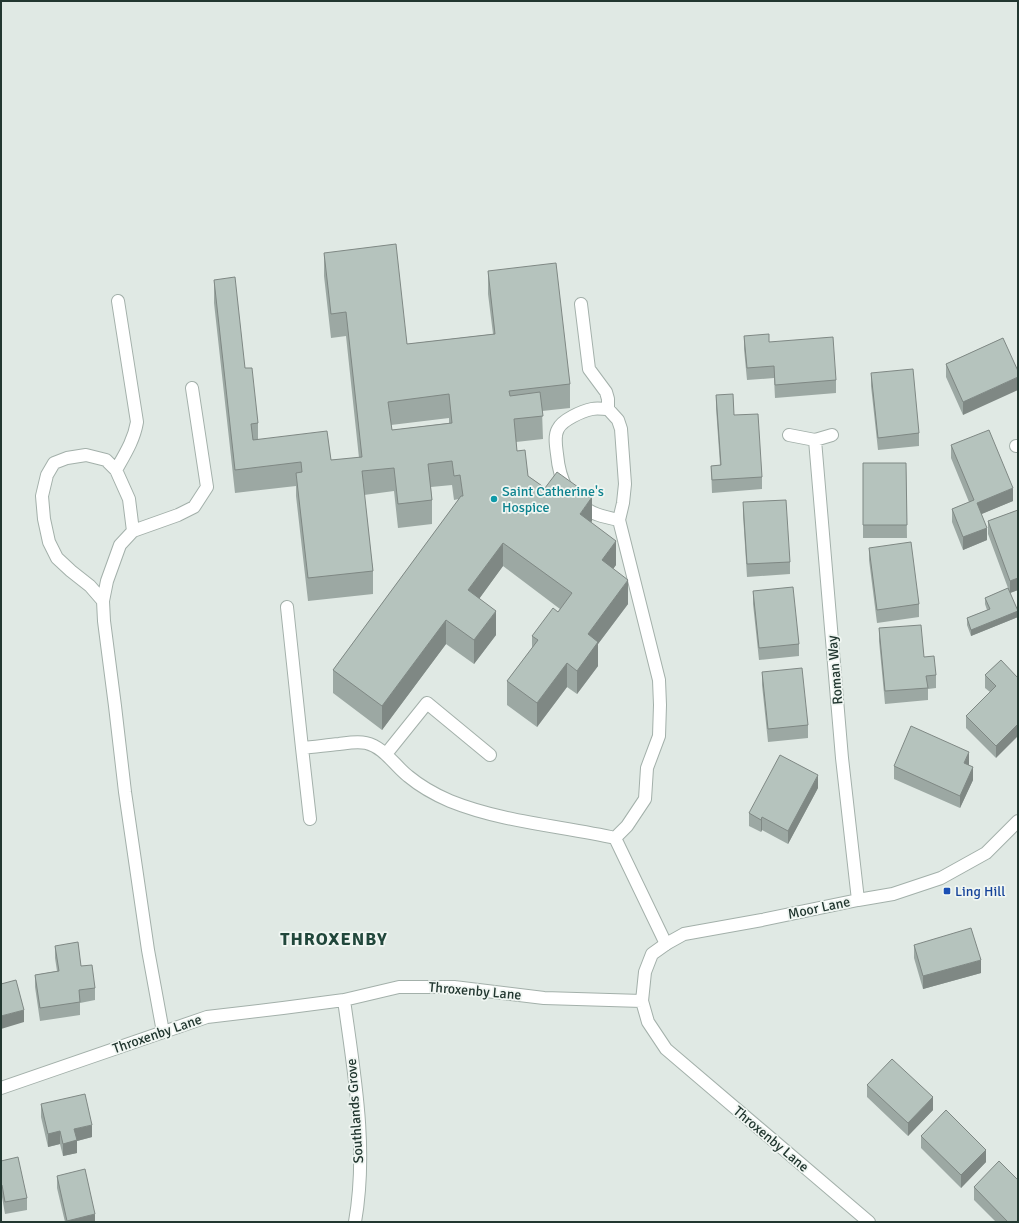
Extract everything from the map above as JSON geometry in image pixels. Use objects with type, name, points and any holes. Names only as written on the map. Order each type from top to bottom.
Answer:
[{"type":"street","points":[[116,470],[135,434],[137,422],[118,301]]},
{"type":"street","points":[[581,304],[589,369],[606,392],[608,399],[608,410]]},
{"type":"street","points":[[163,1032],[148,950],[125,792],[104,621],[103,601],[106,581],[120,545],[133,531],[178,515],[194,507],[208,487],[192,388]]},
{"type":"street","points":[[615,838],[627,826],[645,798],[647,768],[659,736],[659,680],[619,520],[625,484],[621,429],[618,420],[608,410],[592,409],[577,414],[558,427],[556,436],[558,462],[565,487],[572,498],[586,510],[599,516],[619,520]]},
{"type":"street","points":[[789,435],[815,440],[832,435]]},
{"type":"street","name":"Roman Way","points":[[815,440],[842,758],[858,900]]},
{"type":"street","points":[[103,601],[90,586],[57,558],[49,542],[44,520],[42,496],[47,475],[54,463],[66,458],[86,455],[106,460],[116,470],[129,499],[133,531]]},
{"type":"street","points":[[287,607],[310,819]]},
{"type":"street","points":[[386,754],[427,703],[490,755]]},
{"type":"street","points":[[302,748],[356,742],[366,743],[386,754],[408,776],[432,792],[450,801],[486,813],[615,838]]},
{"type":"street","name":"Moor Lane","points":[[642,1001],[645,972],[652,954],[684,934],[893,894],[941,878],[986,853],[1018,821]]},
{"type":"street","points":[[615,838],[666,944]]},
{"type":"street","name":"Throxenby Lane","points":[[1,1088],[207,1017],[344,1000],[399,987],[454,987],[544,998],[642,1001],[648,1022],[666,1049],[870,1222]]},
{"type":"street","name":"Southlands Grove","points":[[344,1000],[360,1134],[359,1184],[355,1222]]},
{"type":"building","name":"Saint Catherine's Hospice","points":[[396,244],[407,344],[495,334],[488,271],[556,263],[570,384],[509,391],[510,396],[540,392],[543,416],[514,419],[517,451],[525,450],[528,476],[545,488],[557,472],[592,497],[580,514],[616,541],[602,560],[628,580],[588,634],[598,642],[577,671],[567,663],[537,703],[507,681],[538,640],[532,636],[553,608],[558,612],[572,593],[503,543],[468,590],[496,611],[474,640],[446,620],[382,706],[333,670],[461,496],[463,496],[460,475],[454,476],[452,461],[428,464],[432,500],[398,504],[394,468],[362,471],[373,571],[308,578],[296,473],[302,472],[301,462],[235,470],[214,280],[235,277],[245,368],[252,368],[258,423],[251,424],[253,440],[327,431],[331,460],[362,457],[346,312],[331,314],[324,253]],"holes":[[[449,394],[452,423],[392,430],[388,402]]]},
{"type":"building","points":[[769,334],[769,342],[833,337],[836,380],[775,385],[774,366],[747,368],[744,336]]},
{"type":"building","points":[[1003,338],[1018,371],[1018,377],[963,402],[946,364]]},
{"type":"building","points":[[913,369],[919,433],[878,438],[871,373]]},
{"type":"building","points":[[733,394],[734,415],[758,414],[762,477],[712,480],[711,466],[721,465],[716,395]]},
{"type":"building","points":[[989,430],[1013,488],[977,503],[987,528],[963,537],[952,509],[974,500],[951,445]]},
{"type":"building","points":[[863,463],[906,463],[907,525],[863,525]]},
{"type":"building","points":[[786,500],[790,562],[747,564],[743,502]]},
{"type":"building","points":[[1018,510],[1018,578],[1010,581],[988,521]]},
{"type":"building","points":[[911,542],[919,604],[877,610],[869,548]]},
{"type":"building","points":[[793,587],[799,644],[759,648],[753,591]]},
{"type":"building","points":[[1008,588],[1018,611],[971,630],[967,618],[990,609],[985,598]]},
{"type":"building","points":[[921,625],[924,657],[934,656],[936,675],[926,676],[928,688],[885,691],[879,628]]},
{"type":"building","points":[[1001,660],[1018,678],[1018,724],[996,746],[966,716],[996,686],[985,675]]},
{"type":"building","points":[[802,668],[808,725],[768,729],[762,672]]},
{"type":"building","points":[[911,726],[969,752],[964,763],[973,767],[960,796],[894,766]]},
{"type":"building","points":[[780,755],[818,775],[788,831],[762,817],[761,820],[749,813]]},
{"type":"building","points":[[971,928],[981,960],[923,976],[914,945]]},
{"type":"building","points":[[78,942],[81,966],[92,965],[95,988],[79,990],[80,1002],[40,1008],[35,975],[59,971],[55,946]]},
{"type":"building","points":[[16,980],[24,1010],[1,1016],[1,984]]},
{"type":"building","points":[[892,1059],[933,1097],[908,1123],[867,1085]]},
{"type":"building","points":[[85,1094],[92,1125],[74,1129],[77,1140],[63,1144],[60,1131],[48,1134],[41,1104]]},
{"type":"building","points":[[946,1110],[986,1150],[961,1175],[921,1136]]},
{"type":"building","points":[[18,1157],[27,1198],[5,1202],[1,1185],[1,1161]]},
{"type":"building","points":[[999,1161],[1018,1180],[1018,1222],[1008,1222],[974,1187]]},
{"type":"building","points":[[85,1169],[95,1214],[67,1221],[57,1176]]},
{"type":"place","name":"Saint Catherine's Hospice","points":[[494,499]]},
{"type":"place","name":"Ling Hill","points":[[947,891]]},
{"type":"district","name":"THROXENBY","points":[[334,939]]}]
